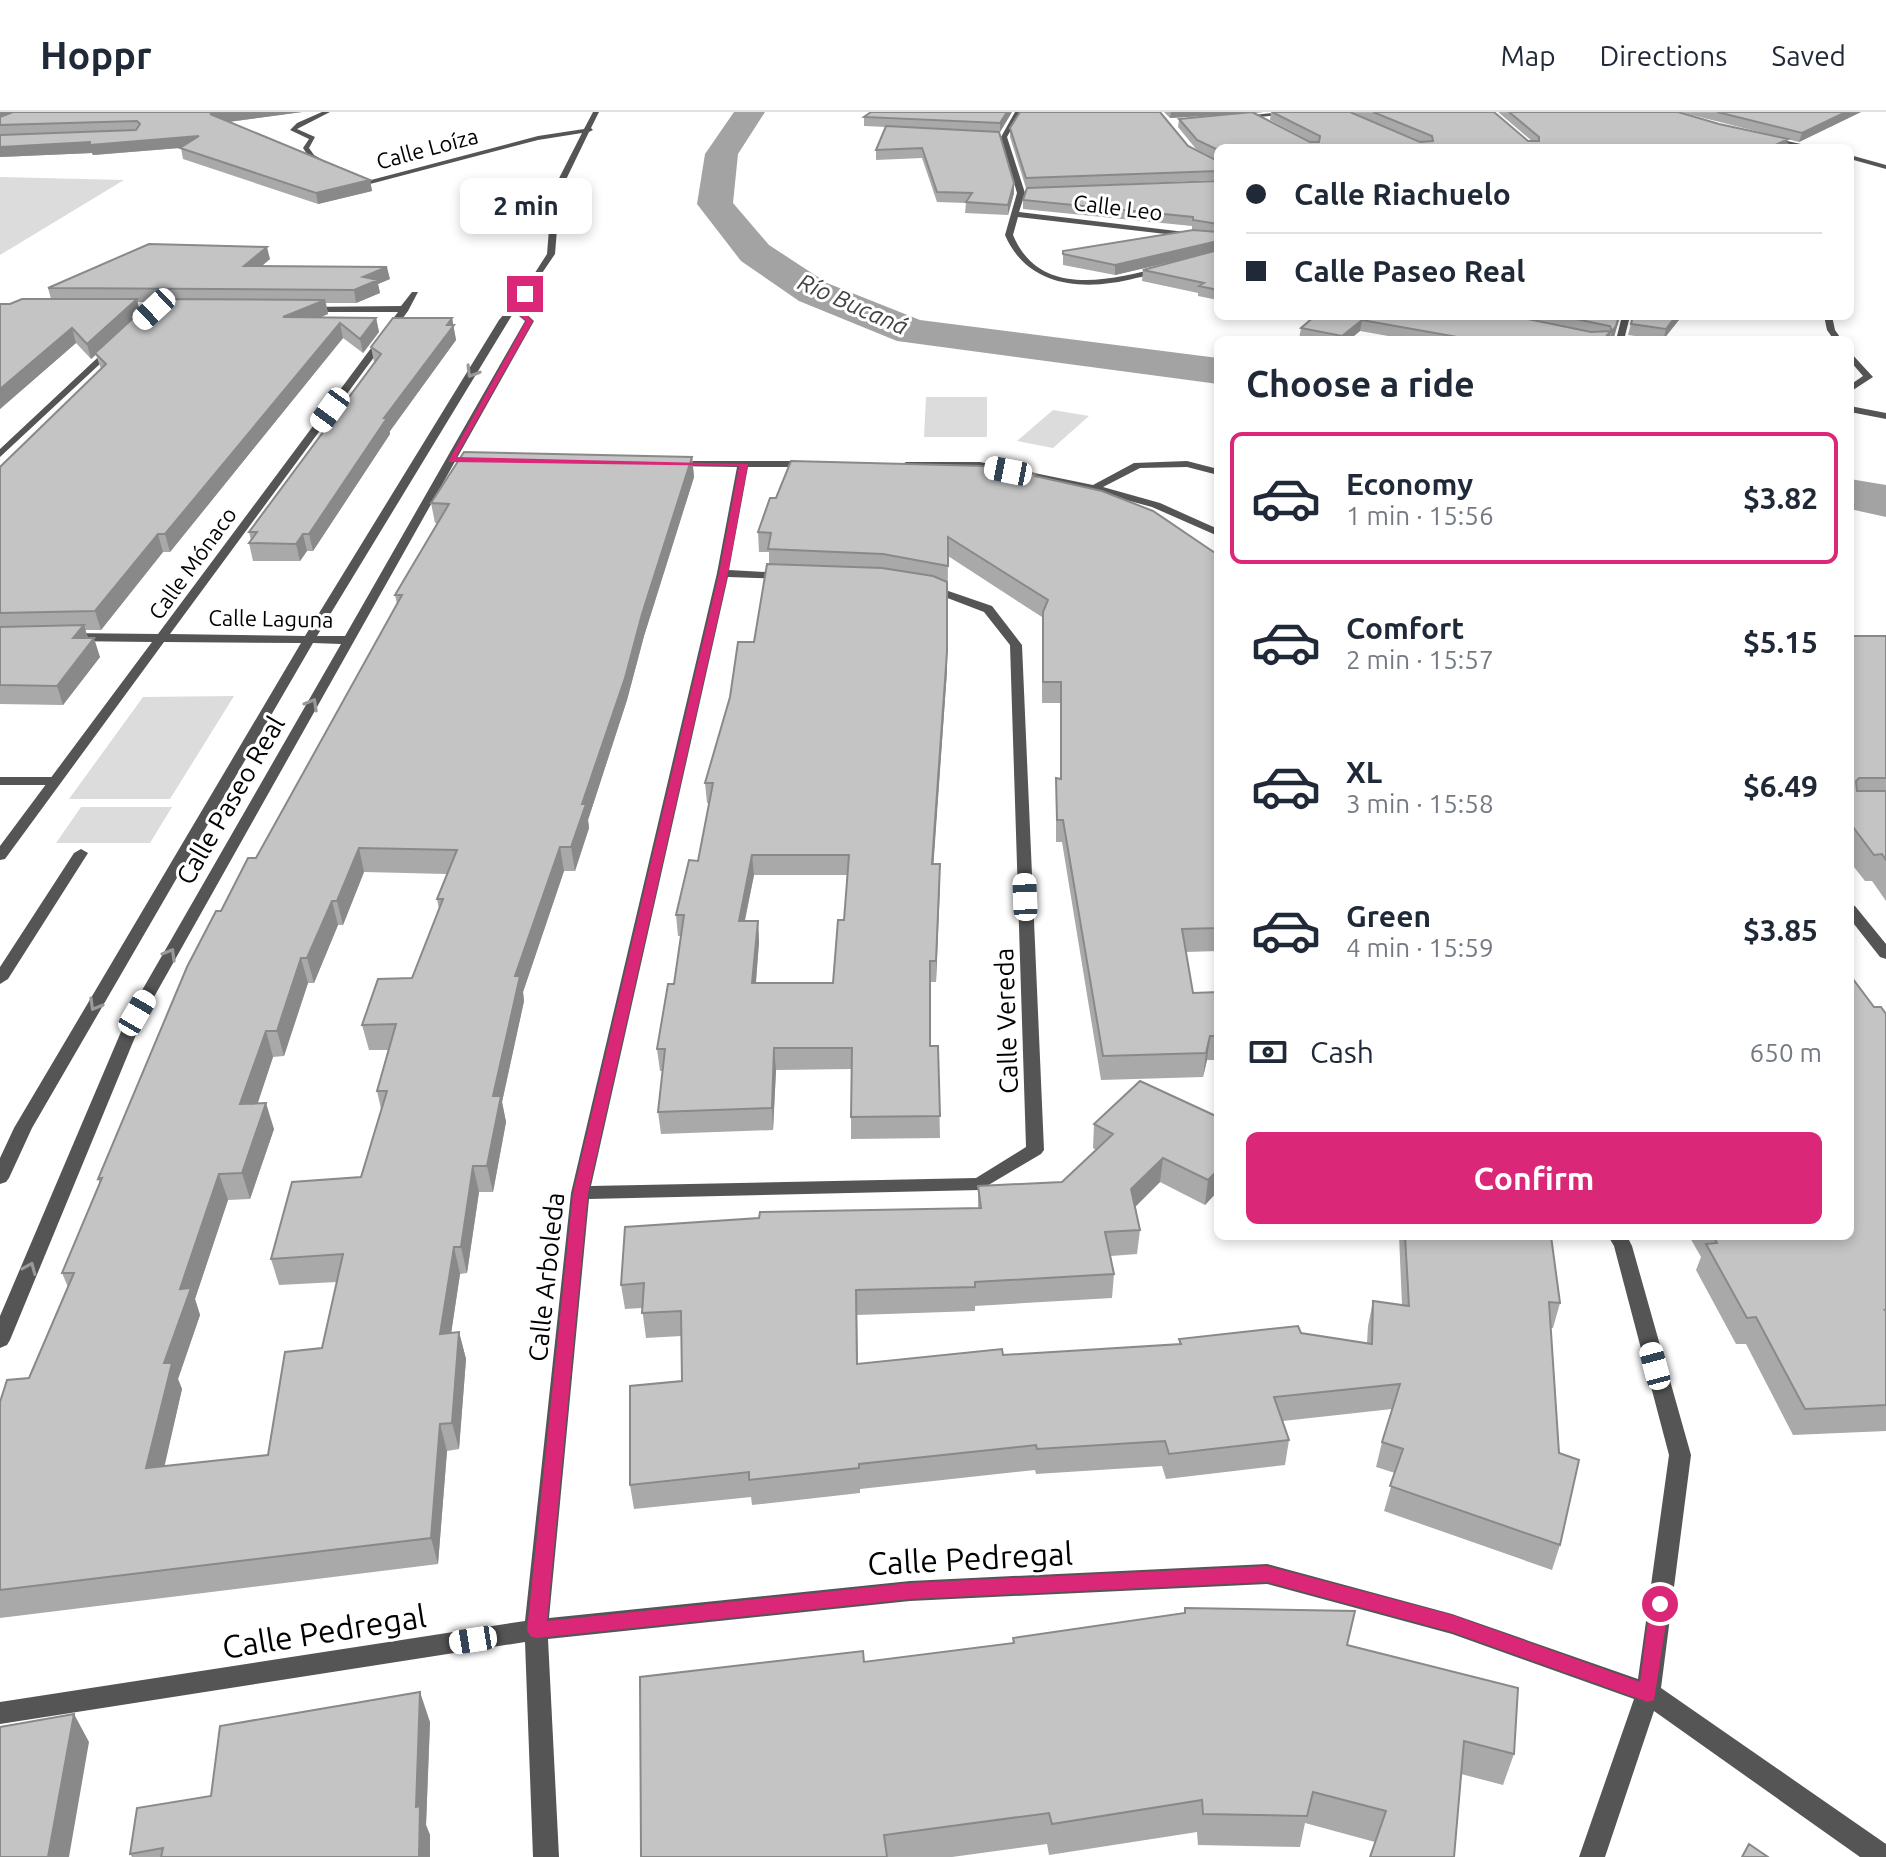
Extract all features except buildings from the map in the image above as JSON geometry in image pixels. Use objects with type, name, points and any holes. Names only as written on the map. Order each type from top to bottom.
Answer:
[{"type":"street","name":"Calle Loíza","points":[[327,112],[299,124],[293,130],[313,138],[306,148],[311,156],[370,182],[538,138],[590,130]]},
{"type":"street","name":"Calle Paseo Real","points":[[0,1178],[23,1128],[309,640],[503,320],[551,254],[556,192],[590,130],[596,112]]},
{"type":"street","points":[[1018,112],[1004,137],[1021,193],[1009,235],[1018,254],[1051,278],[1070,283],[1109,282],[1176,265]]},
{"type":"street","points":[[1223,118],[1309,112]]},
{"type":"street","points":[[1253,116],[1265,123]]},
{"type":"street","points":[[989,137],[1004,137]]},
{"type":"street","points":[[1765,139],[1790,144]]},
{"type":"street","points":[[1854,158],[1886,167]]},
{"type":"street","points":[[1021,193],[1035,192]]},
{"type":"street","name":"Calle Leo","points":[[1014,214],[1214,238]]},
{"type":"street","name":"Calle Mónaco","points":[[0,856],[415,294]]},
{"type":"street","name":"Calle Paseo Real","points":[[0,1340],[137,1013],[349,640],[459,460],[530,321],[514,307]]},
{"type":"street","points":[[296,309],[405,309]]},
{"type":"street","points":[[0,454],[121,340]]},
{"type":"street","points":[[1854,360],[1868,377],[1854,386]]},
{"type":"street","points":[[1854,410],[1886,416]]},
{"type":"street","points":[[651,463],[825,464]]},
{"type":"street","name":"Calle Arboleda","points":[[546,1857],[536,1630],[580,1193],[723,573],[743,464]]},
{"type":"street","points":[[887,464],[980,465],[1094,488],[1156,505],[1214,531]]},
{"type":"street","points":[[1094,488],[1138,465],[1187,464],[1214,471]]},
{"type":"street","points":[[723,573],[799,576]]},
{"type":"street","name":"Calle Vereda","points":[[580,1193],[980,1184],[1035,1150],[1016,645],[988,609],[937,588],[910,584]]},
{"type":"street","name":"Calle Laguna","points":[[45,638],[163,636],[349,640]]},
{"type":"street","points":[[0,781],[55,781]]},
{"type":"street","points":[[0,979],[81,853]]},
{"type":"street","points":[[1854,914],[1886,954]]},
{"type":"street","points":[[1592,1857],[1648,1693],[1680,1455],[1619,1240]]},
{"type":"street","name":"Calle Pedregal","points":[[0,1713],[536,1630],[910,1591],[1267,1574],[1452,1624],[1648,1693],[1882,1857]]},
{"type":"shaded area","points":[[0,177],[124,180],[0,255]]},
{"type":"shaded area","points":[[926,397],[987,397],[987,437],[924,437]]},
{"type":"shaded area","points":[[1053,410],[1089,416],[1053,448],[1017,441]]},
{"type":"shaded area","points":[[234,696],[170,799],[69,799],[143,697]]},
{"type":"shaded area","points":[[81,807],[172,807],[150,843],[56,843]]},
{"type":"waterway","name":"Río Bucaná","points":[[750,112],[731,135],[721,154],[715,204],[755,253],[813,292],[912,332],[1214,370]]},
{"type":"waterway","name":"Río Bucaná","points":[[1854,495],[1886,501]]},
{"type":"route","points":[[525,294],[514,307],[530,321],[451,460],[743,464],[723,573],[580,1193],[536,1630],[910,1591],[1267,1574],[1452,1624],[1648,1693],[1660,1604]]}]
